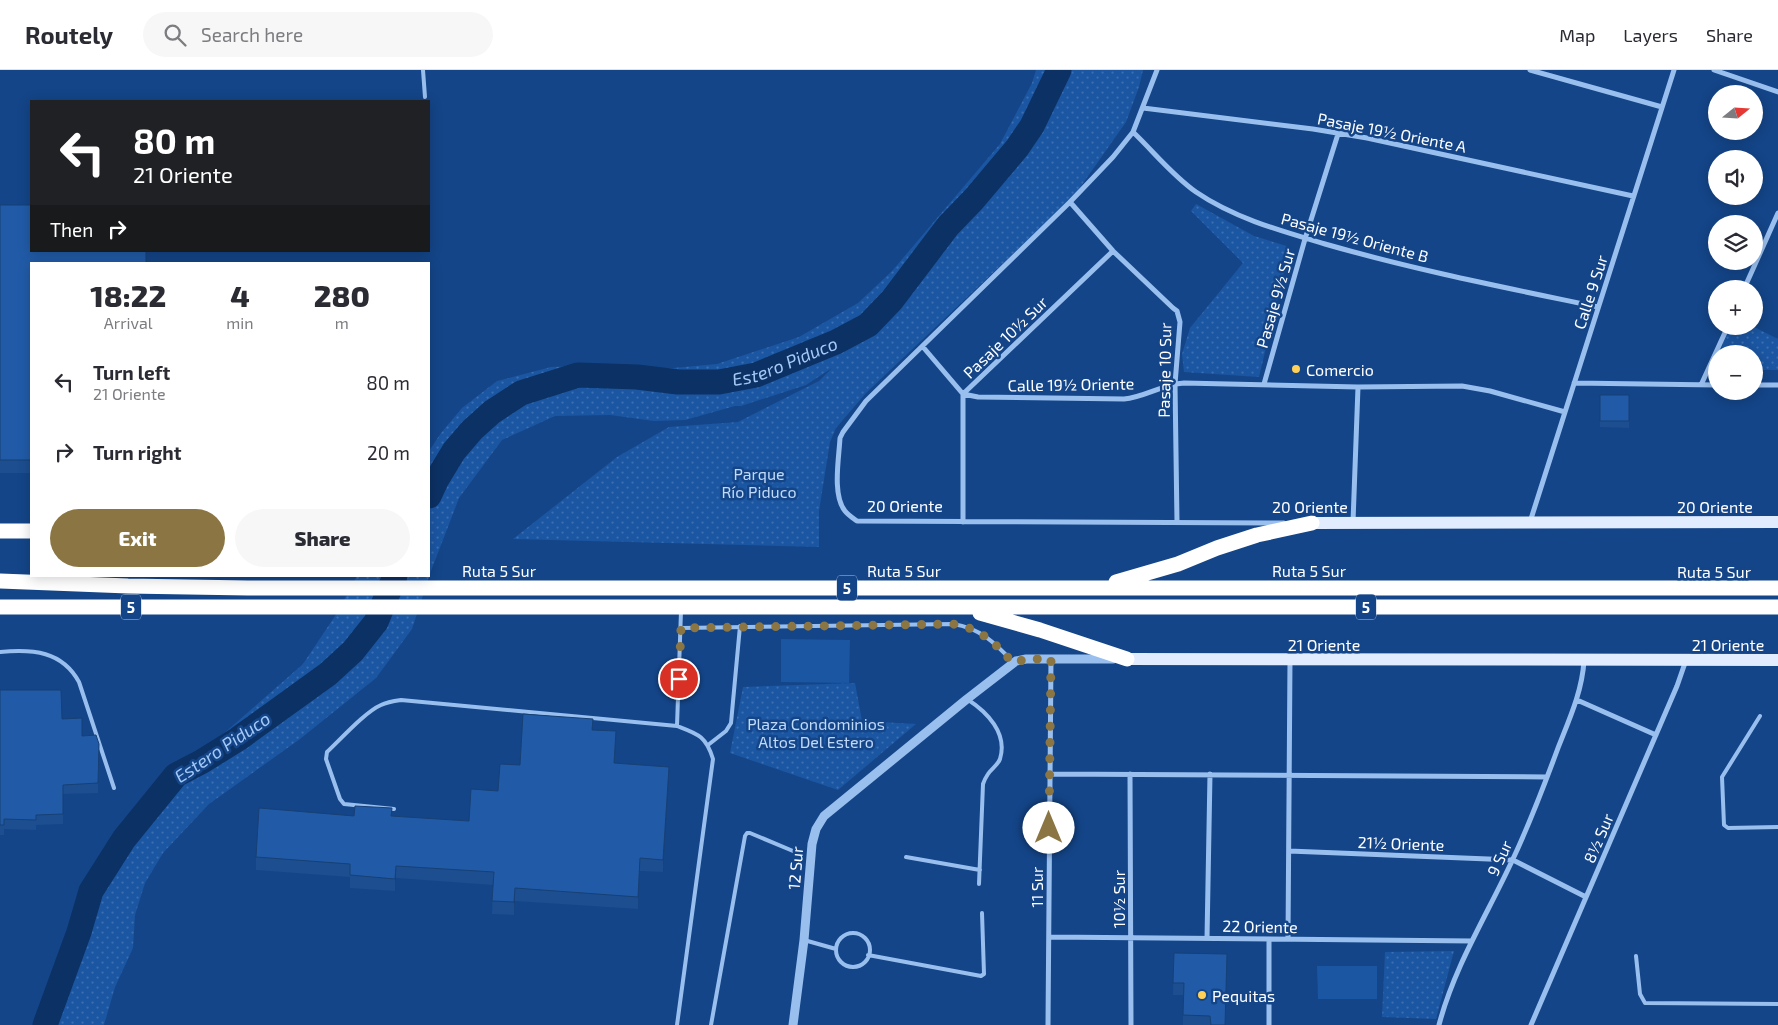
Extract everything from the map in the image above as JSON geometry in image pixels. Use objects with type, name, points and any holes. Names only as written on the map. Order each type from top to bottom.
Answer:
[{"type":"highway","points":[[1093,588],[1159,571],[1250,537],[1312,523]]},
{"type":"highway","points":[[0,532],[30,532]]},
{"type":"highway","points":[[205,577],[248,588]]},
{"type":"highway","name":"Ruta 5 Sur","points":[[0,582],[248,588],[1778,588]]},
{"type":"highway","name":"5","points":[[0,606],[1778,607]]},
{"type":"highway","points":[[954,607],[1008,620],[1127,659]]},
{"type":"main road","name":"20 Oriente","points":[[1312,523],[1778,522]]},
{"type":"main road","name":"21 Oriente","points":[[1127,659],[1778,660]]},
{"type":"street","points":[[963,394],[923,348],[1100,172],[1133,132],[1156,70]]},
{"type":"street","points":[[1530,70],[1662,107]]},
{"type":"street","name":"Calle 9 Sur","points":[[1529,522],[1674,70]]},
{"type":"street","points":[[1714,70],[1778,92]]},
{"type":"street","name":"Pasaje 19½ Oriente A","points":[[1143,108],[1313,129],[1367,138],[1634,196]]},
{"type":"street","name":"Pasaje 19½ Oriente B","points":[[1133,132],[1180,180],[1210,201],[1240,216],[1305,238],[1410,267],[1598,307]]},
{"type":"street","name":"Pasaje 9½ Sur","points":[[1264,384],[1305,238],[1338,134]]},
{"type":"street","name":"Pasaje 10 Sur","points":[[1070,202],[1113,251],[1176,312],[1180,322],[1176,384],[1177,522]]},
{"type":"street","points":[[1748,280],[1778,213]]},
{"type":"street","name":"Pasaje 10½ Sur","points":[[963,522],[963,394],[1113,251]]},
{"type":"street","points":[[1701,385],[1724,335]]},
{"type":"street","name":"20 Oriente","points":[[923,348],[866,401],[840,438],[838,487],[840,500],[845,512],[857,521],[1312,523]]},
{"type":"street","points":[[1574,383],[1708,385]]},
{"type":"street","name":"Calle 19½ Oriente","points":[[963,394],[978,397],[1124,399],[1139,397],[1176,384],[1358,387],[1441,385],[1476,388],[1565,412]]},
{"type":"street","points":[[1763,385],[1778,385]]},
{"type":"street","points":[[1353,523],[1358,387]]},
{"type":"street","name":"21 Oriente","points":[[902,753],[1013,663],[1026,659],[1127,659]]},
{"type":"street","name":"11 Sur","points":[[1048,1025],[1051,659]]},
{"type":"street","points":[[1288,939],[1290,660]]},
{"type":"street","name":"9 Sur","points":[[1439,1025],[1472,941],[1512,860],[1548,777],[1577,700],[1584,660]]},
{"type":"street","name":"8½ Sur","points":[[1531,1025],[1677,686],[1685,663],[1688,661]]},
{"type":"street","points":[[1577,700],[1656,735]]},
{"type":"street","name":"12 Sur","points":[[794,1025],[804,940],[812,844],[816,829],[829,811],[902,753]]},
{"type":"street","points":[[1050,774],[1548,777]]},
{"type":"street","name":"10½ Sur","points":[[1130,774],[1130,1025]]},
{"type":"street","points":[[1207,938],[1210,774]]},
{"type":"street","name":"21½ Oriente","points":[[1289,851],[1512,860]]},
{"type":"street","points":[[1512,860],[1586,897]]},
{"type":"street","name":"22 Oriente","points":[[1049,937],[1472,941]]},
{"type":"street","points":[[1268,1025],[1269,939]]},
{"type":"lane","points":[[423,70],[425,97]]},
{"type":"lane","points":[[677,726],[681,607]]},
{"type":"lane","points":[[681,628],[953,624],[971,628],[982,633],[1013,663]]},
{"type":"lane","points":[[708,745],[726,731],[731,723],[740,626]]},
{"type":"lane","points":[[0,652],[30,651],[43,653],[62,661],[73,671],[79,682],[114,788]]},
{"type":"lane","points":[[967,699],[981,709],[996,725],[1002,746],[999,761],[988,774],[983,784],[979,884]]},
{"type":"lane","points":[[394,809],[344,804],[326,758],[327,752],[366,715],[380,705],[390,702],[401,700],[677,726],[699,734],[708,745],[712,759],[677,1025]]},
{"type":"lane","points":[[1760,716],[1722,776],[1724,825],[1728,828],[1778,827]]},
{"type":"lane","points":[[711,1025],[744,836],[747,833],[793,851]]},
{"type":"lane","points":[[906,856],[980,870]]},
{"type":"lane","points":[[868,955],[981,976],[984,974],[982,913]]},
{"type":"lane","points":[[851,933],[856,933],[864,938],[869,946],[868,955],[863,963],[854,966],[842,962],[836,953],[836,949],[842,936],[851,933]]},
{"type":"lane","points":[[804,940],[836,949]]},
{"type":"lane","points":[[1636,956],[1640,994],[1645,1003],[1778,1004]]},
{"type":"green space","name":"Parque Río Piduco","points":[[1036,70],[1143,70],[1126,122],[1074,196],[866,393],[836,428],[830,442],[819,511],[819,547],[513,539],[617,457],[669,427],[738,422],[819,381],[832,368],[806,385],[741,406],[685,420],[654,421],[610,415],[555,416],[502,440],[459,498],[430,574],[430,450],[462,408],[497,381],[551,367],[584,366],[652,370],[717,364],[799,337],[858,303],[892,271],[1000,144],[1032,83]]},
{"type":"green space","points":[[1196,204],[1254,236],[1290,247],[1259,377],[1184,372],[1182,354],[1190,328],[1243,263],[1191,211]]},
{"type":"green space","points":[[1763,332],[1778,339],[1778,370],[1763,370],[1763,345],[1723,345],[1726,335],[1763,335]]},
{"type":"green space","points":[[356,577],[429,577],[412,629],[376,678],[300,739],[209,804],[163,853],[145,883],[135,915],[133,948],[115,987],[104,1025],[58,1025],[64,1000],[89,938],[101,882],[111,856],[149,799],[303,664],[337,613]]},
{"type":"green space","points":[[781,639],[850,640],[849,683],[781,682]]},
{"type":"green space","name":"Plaza Condominios Altos Del Estero","points":[[855,683],[862,721],[916,724],[838,790],[730,753],[743,687]]},
{"type":"green space","points":[[1454,951],[1436,1019],[1382,1017],[1385,952]]},
{"type":"green space","points":[[1317,966],[1377,966],[1377,999],[1318,999]]},
{"type":"building","points":[[0,205],[30,205],[30,252],[146,252],[146,262],[30,262],[30,460],[0,460]]},
{"type":"building","points":[[1600,395],[1629,395],[1629,421],[1600,421]]},
{"type":"building","points":[[0,690],[61,690],[62,719],[82,718],[82,736],[96,735],[99,744],[98,783],[63,785],[63,814],[36,815],[36,820],[4,819],[4,825],[0,825]]},
{"type":"building","points":[[523,714],[593,719],[592,730],[616,731],[614,763],[669,767],[663,860],[640,858],[638,897],[515,888],[514,902],[492,901],[494,872],[396,866],[395,879],[350,875],[350,864],[256,857],[259,808],[354,816],[355,806],[392,808],[391,816],[469,821],[471,789],[498,791],[500,764],[520,765]]},
{"type":"building","name":"Pequitas","points":[[1174,953],[1227,954],[1225,1025],[1211,1025],[1210,1016],[1183,1015],[1184,983],[1173,983]]},
{"type":"waterway","name":"Estero Piduco","points":[[430,494],[454,451],[472,430],[492,412],[521,393],[578,375],[637,377],[678,382],[719,382],[756,375],[836,342],[868,325],[892,300],[948,226],[974,199],[1017,148],[1032,126],[1059,70]]},
{"type":"waterway","name":"Estero Piduco","points":[[45,1025],[79,932],[91,891],[124,839],[176,775],[238,739],[328,674],[353,651],[376,622],[395,577]]},
{"type":"place","name":"Comercio","points":[[1296,369]]},
{"type":"place","name":"Pequitas","points":[[1202,995]]},
{"type":"route","points":[[679,679],[681,628],[953,624],[962,625],[982,633],[1013,663],[1026,659],[1051,659],[1049,828]]}]
